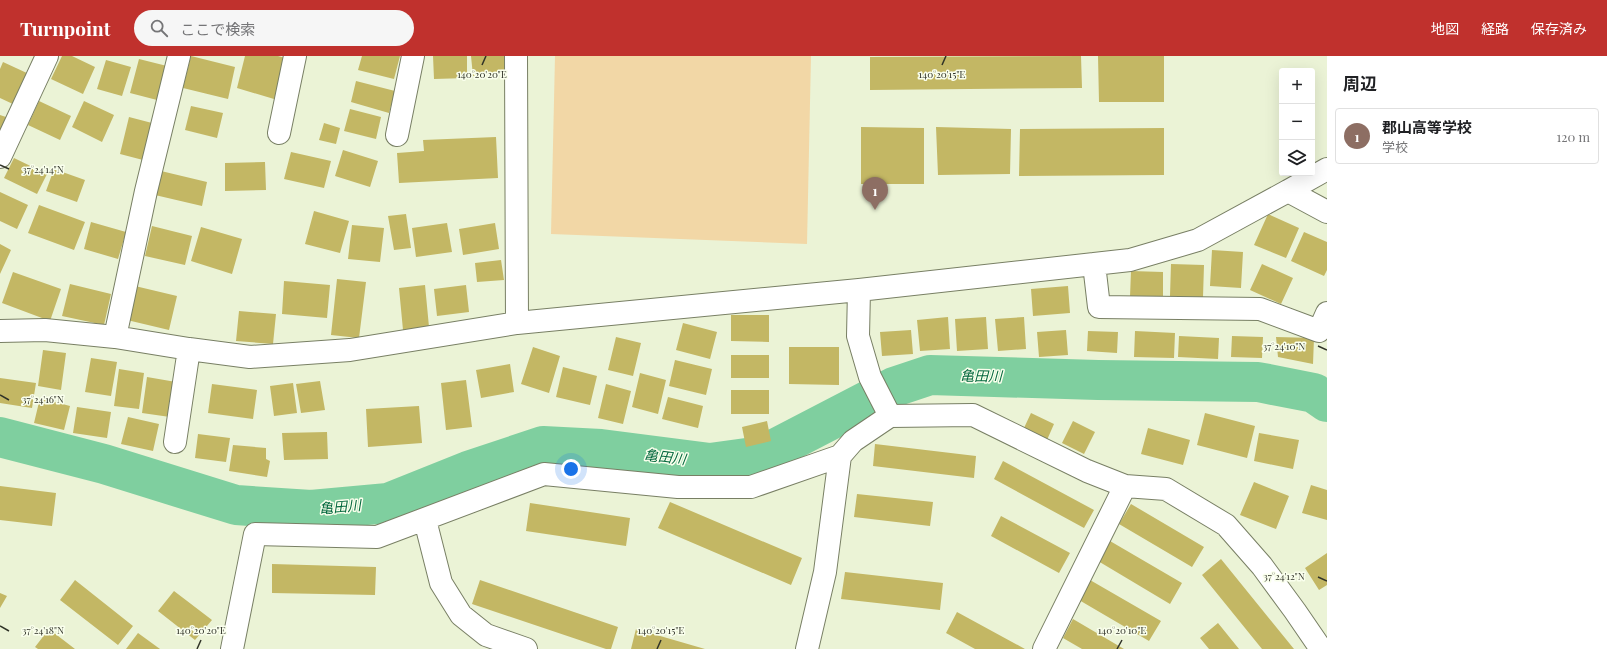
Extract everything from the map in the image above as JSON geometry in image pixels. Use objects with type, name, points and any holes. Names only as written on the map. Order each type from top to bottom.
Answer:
[{"type":"street","points":[[0,157],[47,56]]},
{"type":"street","points":[[115,337],[146,190],[179,56]]},
{"type":"street","points":[[279,133],[294,56]]},
{"type":"street","points":[[397,135],[413,56]]},
{"type":"street","points":[[516,56],[517,323]]},
{"type":"street","points":[[0,331],[45,330],[115,337],[250,357],[350,350],[517,323],[859,290],[1130,260],[1198,240],[1327,168]]},
{"type":"street","points":[[1288,191],[1327,212]]},
{"type":"street","points":[[1094,264],[1099,307],[1260,309],[1319,331],[1327,312]]},
{"type":"street","points":[[859,290],[858,336],[870,377],[890,415]]},
{"type":"street","points":[[175,442],[189,349]]},
{"type":"street","points":[[232,649],[255,534],[377,537],[544,474],[678,487],[751,487],[840,456],[853,441],[890,415],[973,415],[1087,471],[1125,486],[1166,489],[1226,525],[1262,566],[1321,649]]},
{"type":"street","points":[[807,649],[825,572],[840,456]]},
{"type":"street","points":[[1044,649],[1125,486]]},
{"type":"street","points":[[425,520],[441,583],[461,615],[486,635],[526,649]]},
{"type":"shaded area","points":[[555,56],[811,56],[807,244],[551,234]]},
{"type":"building","points":[[62,56],[72,56],[95,67],[83,94],[51,79]]},
{"type":"building","points":[[191,56],[235,67],[228,99],[183,88]]},
{"type":"building","points":[[245,56],[278,56],[285,58],[274,99],[237,88]]},
{"type":"building","points":[[362,56],[400,56],[394,79],[358,70]]},
{"type":"building","points":[[433,56],[467,56],[467,78],[434,79]]},
{"type":"building","points":[[471,56],[504,56],[505,74],[473,76]]},
{"type":"building","points":[[1081,56],[1082,88],[870,90],[870,57]]},
{"type":"building","points":[[1098,56],[1164,56],[1164,102],[1099,102]]},
{"type":"building","points":[[139,59],[167,66],[157,100],[130,93]]},
{"type":"building","points":[[106,60],[131,67],[122,96],[97,89]]},
{"type":"building","points":[[3,62],[29,74],[15,105],[0,98],[0,69]]},
{"type":"building","points":[[356,81],[395,91],[389,113],[351,102]]},
{"type":"building","points":[[39,101],[71,116],[60,140],[28,125]]},
{"type":"building","points":[[84,101],[114,115],[102,142],[72,127]]},
{"type":"building","points":[[191,106],[223,113],[217,138],[185,130]]},
{"type":"building","points":[[350,109],[381,117],[376,139],[344,131]]},
{"type":"building","points":[[0,115],[6,117],[0,131]]},
{"type":"building","points":[[129,117],[152,123],[143,160],[120,154]]},
{"type":"building","points":[[324,123],[340,128],[336,144],[319,140]]},
{"type":"building","points":[[861,127],[924,128],[924,184],[861,184]]},
{"type":"building","points":[[936,127],[1011,129],[1010,174],[938,175]]},
{"type":"building","points":[[1164,128],[1164,175],[1019,176],[1020,129]]},
{"type":"building","points":[[496,137],[498,178],[399,183],[397,153],[424,151],[423,140]]},
{"type":"building","points":[[343,150],[378,161],[370,187],[335,176]]},
{"type":"building","points":[[291,152],[331,161],[324,188],[284,179]]},
{"type":"building","points":[[14,158],[47,174],[37,194],[4,178]]},
{"type":"building","points":[[265,162],[266,190],[225,191],[225,163]]},
{"type":"building","points":[[54,169],[85,180],[77,202],[46,191]]},
{"type":"building","points":[[161,171],[207,182],[202,206],[155,195]]},
{"type":"building","points":[[0,192],[28,205],[17,229],[0,221]]},
{"type":"building","points":[[39,205],[85,222],[74,250],[28,233]]},
{"type":"building","points":[[314,211],[349,221],[340,253],[305,244]]},
{"type":"building","points":[[406,214],[411,248],[394,250],[388,216]]},
{"type":"building","points":[[1268,214],[1299,228],[1286,258],[1254,245]]},
{"type":"building","points":[[91,222],[126,232],[118,259],[84,249]]},
{"type":"building","points":[[447,223],[452,252],[416,257],[412,228]]},
{"type":"building","points":[[495,223],[499,249],[463,255],[459,229]]},
{"type":"building","points":[[352,225],[384,228],[380,262],[348,259]]},
{"type":"building","points":[[152,226],[192,236],[185,265],[145,256]]},
{"type":"building","points":[[201,227],[242,239],[232,274],[191,261]]},
{"type":"building","points":[[1304,232],[1327,242],[1327,270],[1324,276],[1291,261]]},
{"type":"building","points":[[0,244],[11,250],[0,274]]},
{"type":"building","points":[[1212,250],[1243,252],[1241,288],[1210,286]]},
{"type":"building","points":[[501,260],[504,280],[477,282],[475,263]]},
{"type":"building","points":[[1171,264],[1204,265],[1203,297],[1170,296]]},
{"type":"building","points":[[1262,264],[1293,278],[1281,304],[1250,290]]},
{"type":"building","points":[[1131,271],[1163,272],[1163,298],[1130,297]]},
{"type":"building","points":[[13,272],[61,289],[50,321],[2,303]]},
{"type":"building","points":[[337,279],[366,282],[359,338],[331,335]]},
{"type":"building","points":[[284,281],[330,285],[327,318],[282,314]]},
{"type":"building","points":[[70,284],[111,294],[104,325],[62,316]]},
{"type":"building","points":[[425,285],[429,327],[403,330],[399,288]]},
{"type":"building","points":[[466,285],[469,312],[437,316],[434,289]]},
{"type":"building","points":[[135,286],[177,296],[169,330],[127,320]]},
{"type":"building","points":[[1068,286],[1070,313],[1033,316],[1031,289]]},
{"type":"building","points":[[239,311],[276,314],[273,344],[236,341]]},
{"type":"building","points":[[731,315],[769,315],[769,342],[731,341]]},
{"type":"building","points":[[948,317],[950,349],[920,351],[917,320]]},
{"type":"building","points":[[986,317],[988,349],[957,351],[955,319]]},
{"type":"building","points":[[1024,317],[1026,349],[998,351],[995,319]]},
{"type":"building","points":[[683,323],[717,332],[710,359],[676,350]]},
{"type":"building","points":[[911,330],[913,354],[882,356],[880,332]]},
{"type":"building","points":[[1066,330],[1068,355],[1039,357],[1037,332]]},
{"type":"building","points":[[1088,331],[1118,332],[1117,353],[1087,351]]},
{"type":"building","points":[[1135,331],[1175,333],[1174,358],[1134,357]]},
{"type":"building","points":[[1179,336],[1219,338],[1218,359],[1178,357]]},
{"type":"building","points":[[1232,336],[1263,337],[1262,358],[1231,357]]},
{"type":"building","points":[[616,337],[641,343],[633,376],[608,370]]},
{"type":"building","points":[[1276,337],[1314,338],[1313,364],[1278,357]]},
{"type":"building","points":[[533,347],[560,356],[549,393],[521,384]]},
{"type":"building","points":[[789,347],[839,347],[839,385],[789,384]]},
{"type":"building","points":[[43,350],[66,353],[61,390],[38,386]]},
{"type":"building","points":[[731,355],[769,355],[769,378],[731,378]]},
{"type":"building","points":[[91,358],[117,362],[111,396],[85,392]]},
{"type":"building","points":[[675,360],[712,369],[706,395],[669,386]]},
{"type":"building","points":[[510,364],[514,392],[481,398],[476,370]]},
{"type":"building","points":[[563,367],[597,376],[590,405],[556,397]]},
{"type":"building","points":[[119,369],[144,373],[139,409],[114,406]]},
{"type":"building","points":[[640,373],[666,380],[658,414],[632,407]]},
{"type":"building","points":[[147,377],[176,382],[170,417],[142,413]]},
{"type":"building","points":[[0,378],[36,383],[32,408],[0,403]]},
{"type":"building","points":[[466,380],[472,427],[446,430],[441,383]]},
{"type":"building","points":[[320,381],[325,410],[301,413],[296,384]]},
{"type":"building","points":[[293,383],[297,413],[274,416],[270,386]]},
{"type":"building","points":[[212,384],[257,390],[253,419],[208,413]]},
{"type":"building","points":[[606,384],[631,391],[623,424],[598,418]]},
{"type":"building","points":[[731,390],[769,390],[769,414],[731,414]]},
{"type":"building","points":[[668,397],[703,406],[698,428],[662,419]]},
{"type":"building","points":[[40,398],[70,406],[64,430],[34,423]]},
{"type":"building","points":[[419,406],[422,443],[368,447],[366,409]]},
{"type":"building","points":[[77,407],[111,412],[107,438],[73,433]]},
{"type":"building","points":[[1031,413],[1054,424],[1047,440],[1024,428]]},
{"type":"building","points":[[1205,413],[1255,426],[1247,458],[1197,445]]},
{"type":"building","points":[[128,417],[159,424],[153,451],[121,444]]},
{"type":"building","points":[[767,421],[771,441],[746,447],[742,427]]},
{"type":"building","points":[[1073,421],[1095,432],[1084,454],[1062,443]]},
{"type":"building","points":[[1148,428],[1190,440],[1183,465],[1141,454]]},
{"type":"building","points":[[327,432],[328,459],[284,460],[282,433]]},
{"type":"building","points":[[1259,433],[1299,440],[1293,469],[1254,461]]},
{"type":"building","points":[[198,434],[230,438],[226,462],[195,458]]},
{"type":"building","points":[[875,444],[976,456],[974,478],[873,466]]},
{"type":"building","points":[[233,445],[266,448],[266,459],[270,461],[267,477],[229,471]]},
{"type":"building","points":[[1003,461],[1094,510],[1084,528],[994,479]]},
{"type":"building","points":[[1254,482],[1289,496],[1276,529],[1240,515]]},
{"type":"building","points":[[1311,485],[1327,490],[1327,520],[1302,513]]},
{"type":"building","points":[[0,486],[56,493],[52,526],[0,520]]},
{"type":"building","points":[[857,494],[933,502],[930,526],[854,517]]},
{"type":"building","points":[[670,502],[802,558],[791,585],[658,528]]},
{"type":"building","points":[[530,503],[630,518],[626,546],[526,531]]},
{"type":"building","points":[[1131,504],[1204,547],[1192,567],[1119,524]]},
{"type":"building","points":[[1001,516],[1070,553],[1059,573],[991,536]]},
{"type":"building","points":[[1110,541],[1182,583],[1170,604],[1098,561]]},
{"type":"building","points":[[1327,553],[1327,585],[1319,590],[1305,568]]},
{"type":"building","points":[[1221,559],[1294,649],[1262,649],[1202,575]]},
{"type":"building","points":[[272,564],[376,567],[375,595],[272,593]]},
{"type":"building","points":[[845,572],[943,583],[940,610],[841,599]]},
{"type":"building","points":[[75,580],[133,626],[118,645],[60,600]]},
{"type":"building","points":[[480,580],[618,627],[611,649],[606,649],[472,604]]},
{"type":"building","points":[[1090,580],[1161,621],[1149,641],[1079,600]]},
{"type":"building","points":[[174,591],[212,620],[195,640],[158,611]]},
{"type":"building","points":[[0,593],[7,596],[0,608]]},
{"type":"building","points":[[957,612],[1025,649],[975,649],[946,633]]},
{"type":"building","points":[[1073,619],[1124,649],[1082,649],[1063,638]]},
{"type":"building","points":[[1218,623],[1239,649],[1209,649],[1200,638]]},
{"type":"building","points":[[49,629],[75,649],[38,649],[35,647]]},
{"type":"building","points":[[636,629],[705,649],[631,649]]},
{"type":"building","points":[[138,633],[160,649],[126,649]]},
{"type":"waterway","name":"亀田川","points":[[0,437],[104,464],[236,505],[311,510],[388,503],[468,471],[543,446],[601,449],[710,463],[761,456],[894,387],[930,375],[1098,380],[1258,382],[1314,393],[1327,402]]},
{"type":"place","name":"郡山高等学校","points":[[875,210]]}]
